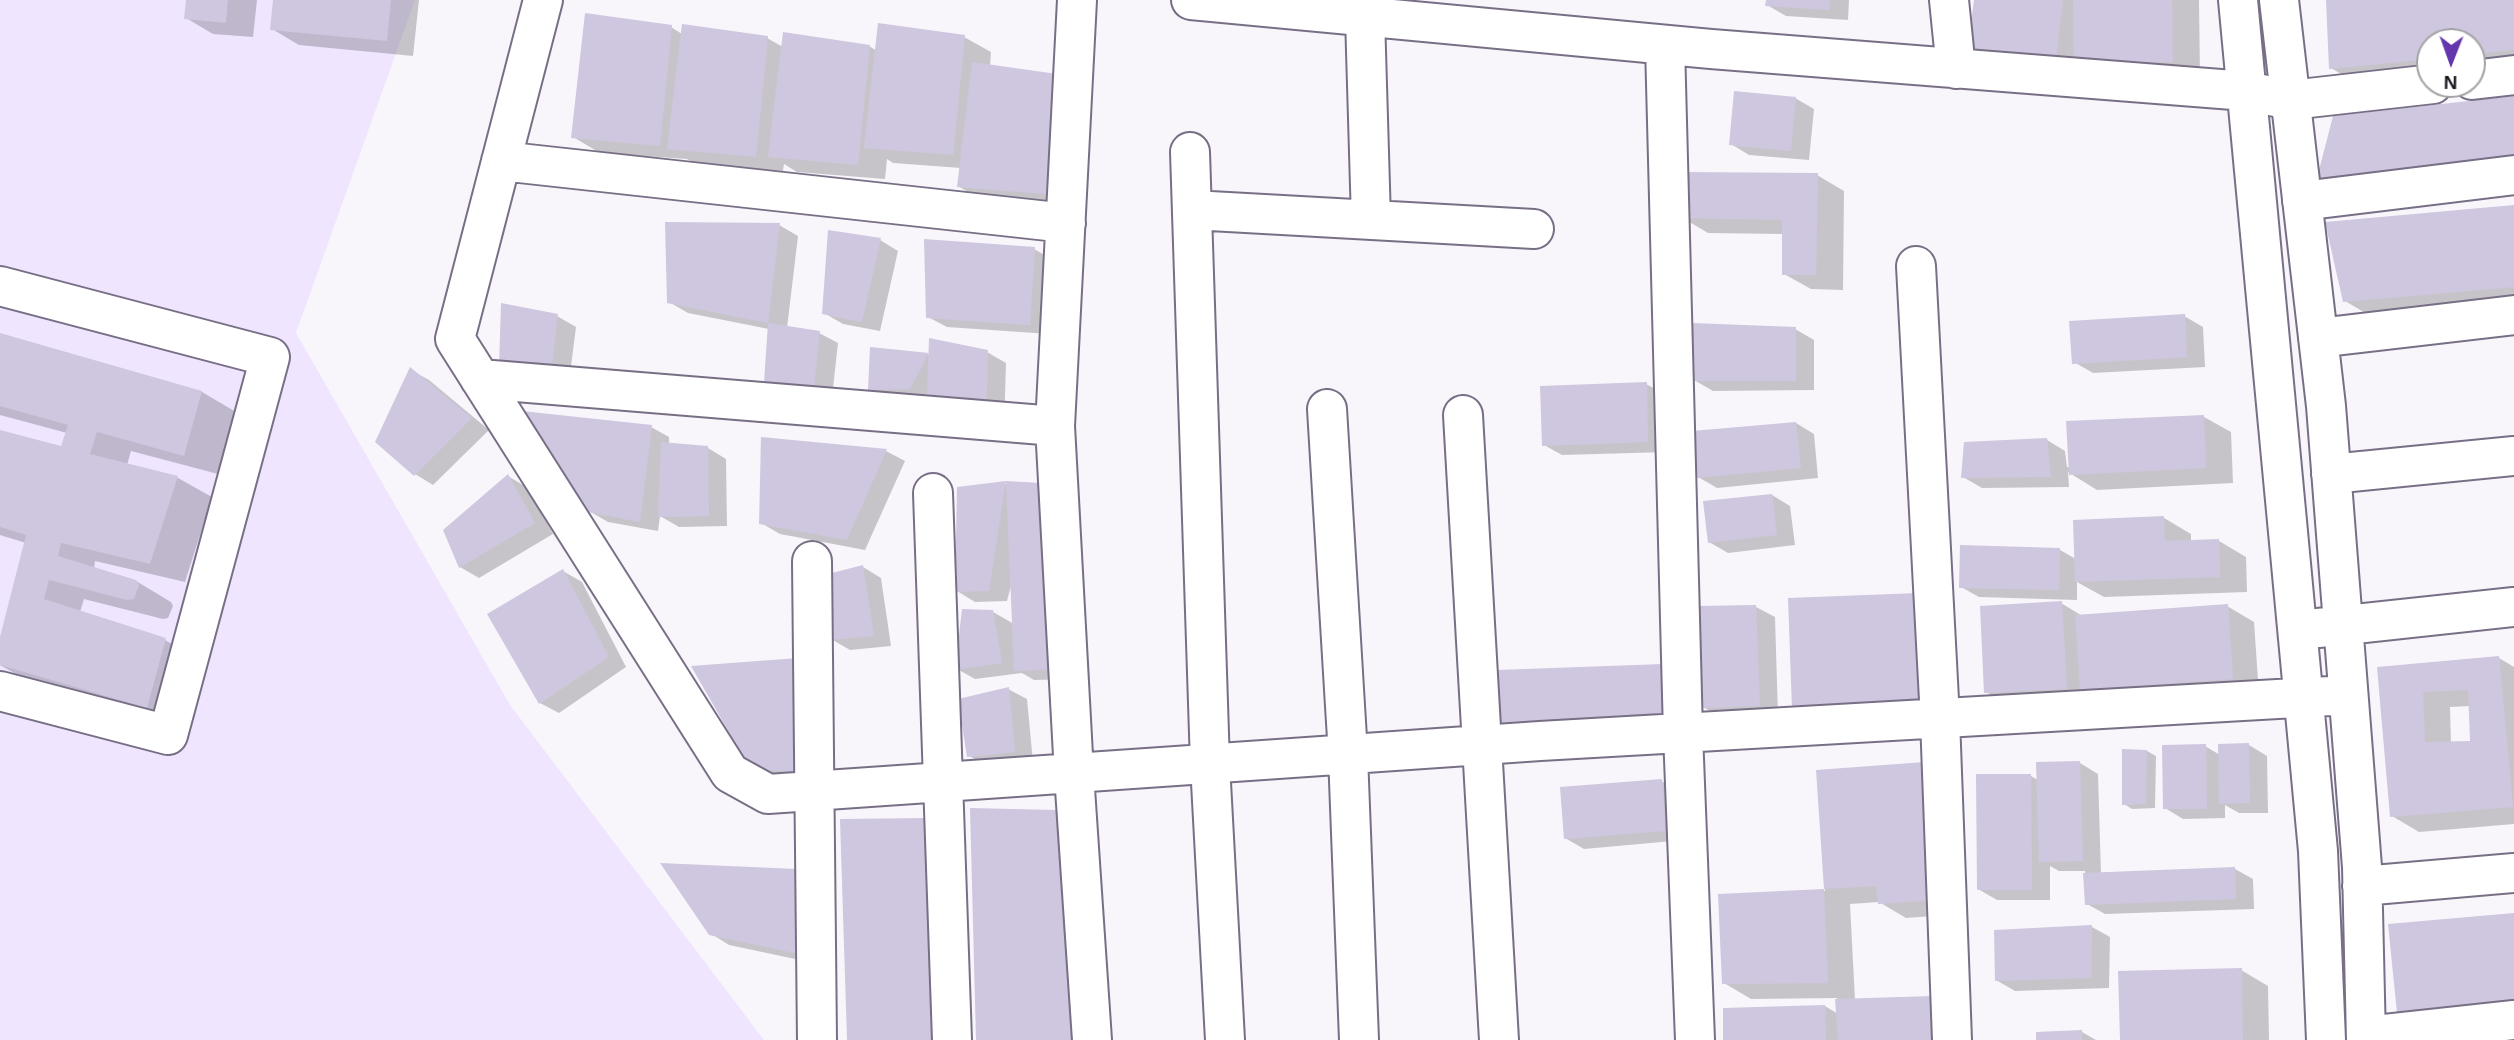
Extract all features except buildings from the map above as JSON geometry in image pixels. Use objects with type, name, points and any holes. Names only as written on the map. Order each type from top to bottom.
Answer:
[{"type":"street","points":[[543,0],[455,339],[730,773],[768,794],[1683,733],[2348,695]]},
{"type":"street","points":[[1077,0],[1055,426],[1092,1040]]},
{"type":"street","points":[[1191,0],[1366,8],[1665,45],[2246,91],[2291,100],[2416,86]]},
{"type":"street","points":[[1949,0],[1956,69]]},
{"type":"street","points":[[2238,0],[2318,851],[2326,1040]]},
{"type":"street","points":[[2279,0],[2331,474],[2362,886],[2366,1038],[2514,1020]]},
{"type":"street","points":[[1366,8],[1371,220]]},
{"type":"street","points":[[1665,45],[1683,733],[1695,1040]]},
{"type":"street","points":[[2486,78],[2514,75]]},
{"type":"street","points":[[1190,152],[1210,764],[1225,1040]]},
{"type":"street","points":[[501,161],[1066,223]]},
{"type":"street","points":[[2302,201],[2514,175]]},
{"type":"street","points":[[1192,210],[1534,229]]},
{"type":"street","points":[[1916,266],[1940,719],[1952,1040]]},
{"type":"street","points":[[0,286],[270,357],[168,735],[0,691]]},
{"type":"street","points":[[2318,338],[2514,315]]},
{"type":"street","points":[[480,379],[1055,426]]},
{"type":"street","points":[[1327,409],[1348,754],[1359,1040]]},
{"type":"street","points":[[1463,415],[1499,1040]]},
{"type":"street","points":[[2331,474],[2514,456]]},
{"type":"street","points":[[933,493],[952,1040]]},
{"type":"street","points":[[812,561],[817,1040]]},
{"type":"street","points":[[2297,631],[2514,607]]},
{"type":"street","points":[[2362,886],[2514,873]]},
{"type":"shaded area","points":[[0,0],[415,0],[296,333],[510,705],[764,1040],[0,1040]]}]
